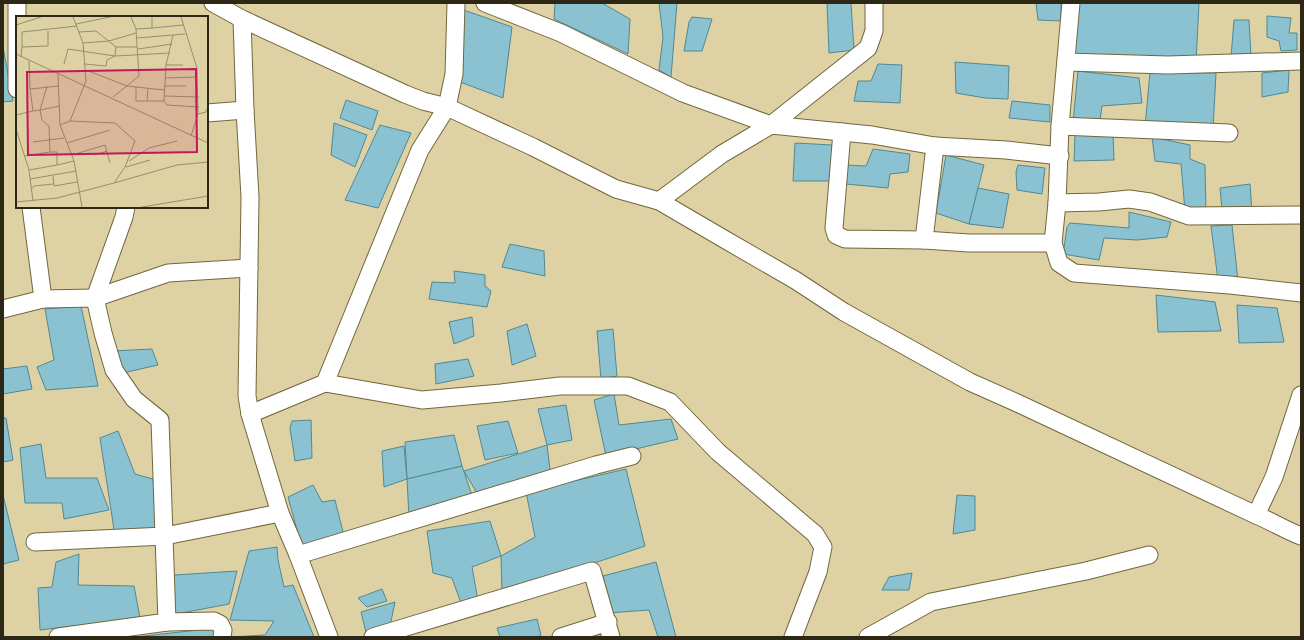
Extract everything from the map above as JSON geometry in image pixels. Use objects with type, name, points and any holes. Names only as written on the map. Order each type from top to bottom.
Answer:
[{"type":"street","points":[[16,3],[16,16]]},
{"type":"street","points":[[213,3],[242,19],[405,94],[423,101],[447,107],[533,147],[616,189],[659,201],[795,280],[844,312],[970,382],[1301,536]]},
{"type":"street","points":[[325,383],[420,150],[447,107],[454,74],[456,3]]},
{"type":"street","points":[[485,3],[562,33],[684,93],[771,125],[872,135],[935,146],[1006,150],[1060,156]]},
{"type":"street","points":[[659,201],[722,154],[771,125],[868,48],[874,30],[874,3]]},
{"type":"street","points":[[1071,3],[1060,126],[1060,156],[1053,243],[1059,263],[1074,273],[1301,293]]},
{"type":"street","points":[[242,19],[250,197],[247,396],[250,414],[280,513],[330,637]]},
{"type":"street","points":[[1066,62],[1168,65],[1301,61]]},
{"type":"street","points":[[208,113],[245,110]]},
{"type":"street","points":[[1060,126],[1229,133]]},
{"type":"street","points":[[842,132],[834,228],[836,234],[845,239],[924,240],[969,243],[1053,243]]},
{"type":"street","points":[[924,240],[935,146]]},
{"type":"street","points":[[1057,203],[1099,202],[1129,199],[1150,202],[1189,216],[1301,215]]},
{"type":"street","points":[[31,208],[43,299]]},
{"type":"street","points":[[126,208],[124,217],[95,298],[114,370],[134,399],[160,420],[167,622]]},
{"type":"street","points":[[3,309],[43,299],[95,298],[168,273],[249,268]]},
{"type":"street","points":[[250,414],[325,383],[422,400],[560,386],[628,386],[670,402],[718,452],[815,534],[823,547],[818,572],[793,637]]},
{"type":"street","points":[[1256,515],[1274,477],[1301,395]]},
{"type":"street","points":[[298,555],[596,465],[632,456]]},
{"type":"street","points":[[35,542],[164,536],[280,513]]},
{"type":"street","points":[[868,637],[931,602],[1086,572],[1149,554]]},
{"type":"street","points":[[373,637],[592,571],[609,630],[561,637]]},
{"type":"street","points":[[58,637],[167,622],[214,621],[220,624],[223,630],[222,637]]},
{"type":"building","points":[[555,3],[602,3],[630,19],[628,54],[554,19]]},
{"type":"building","points":[[659,3],[677,3],[671,77],[659,70],[663,37]]},
{"type":"building","points":[[827,3],[851,3],[854,50],[829,53]]},
{"type":"building","points":[[1036,3],[1061,3],[1061,21],[1038,20]]},
{"type":"building","points":[[1075,3],[1199,3],[1196,62],[1074,58]]},
{"type":"building","points":[[461,9],[512,27],[503,98],[460,82]]},
{"type":"building","points":[[1267,16],[1291,18],[1289,33],[1297,33],[1297,50],[1281,51],[1279,41],[1267,37]]},
{"type":"building","points":[[692,17],[712,19],[702,51],[684,51],[689,22]]},
{"type":"building","points":[[1234,20],[1249,20],[1251,56],[1231,57]]},
{"type":"building","points":[[3,47],[13,101],[3,102]]},
{"type":"building","points":[[955,62],[1009,66],[1008,99],[985,98],[956,93]]},
{"type":"building","points":[[878,64],[902,65],[900,103],[854,101],[858,81],[871,81]]},
{"type":"building","points":[[1289,70],[1288,92],[1262,97],[1262,73]]},
{"type":"building","points":[[1078,71],[1139,78],[1142,103],[1102,106],[1100,121],[1073,122]]},
{"type":"building","points":[[1150,72],[1216,73],[1213,129],[1145,127]]},
{"type":"building","points":[[346,100],[378,111],[372,130],[340,118]]},
{"type":"building","points":[[1012,101],[1050,105],[1050,122],[1009,118]]},
{"type":"building","points":[[334,123],[367,135],[355,167],[331,155]]},
{"type":"building","points":[[380,125],[411,133],[378,208],[345,200]]},
{"type":"building","points":[[1113,134],[1114,160],[1074,161],[1075,135]]},
{"type":"building","points":[[1152,137],[1190,145],[1190,159],[1205,165],[1206,213],[1185,211],[1181,164],[1155,161]]},
{"type":"building","points":[[795,143],[832,145],[832,181],[793,181]]},
{"type":"building","points":[[873,149],[910,154],[908,172],[890,174],[888,188],[846,184],[847,165],[866,166]]},
{"type":"building","points":[[946,155],[984,165],[969,224],[936,213]]},
{"type":"building","points":[[1018,165],[1045,168],[1042,194],[1017,190],[1016,172]]},
{"type":"building","points":[[1250,184],[1252,212],[1222,209],[1220,188]]},
{"type":"building","points":[[978,188],[1009,194],[1003,228],[969,224]]},
{"type":"building","points":[[1129,212],[1171,222],[1167,237],[1137,240],[1104,238],[1099,260],[1063,254],[1067,227],[1070,223],[1129,228]]},
{"type":"building","points":[[1232,225],[1238,281],[1218,280],[1211,226]]},
{"type":"building","points":[[510,244],[544,251],[545,276],[502,267]]},
{"type":"building","points":[[454,271],[485,275],[485,286],[491,291],[487,307],[429,299],[432,282],[455,283]]},
{"type":"building","points":[[1156,295],[1215,302],[1221,331],[1158,332]]},
{"type":"building","points":[[1237,305],[1277,308],[1284,342],[1239,343]]},
{"type":"building","points":[[81,306],[98,386],[46,390],[37,367],[54,360],[45,309]]},
{"type":"building","points":[[472,317],[474,336],[454,344],[449,322]]},
{"type":"building","points":[[527,324],[536,356],[512,365],[507,331]]},
{"type":"building","points":[[613,329],[617,376],[601,379],[597,331]]},
{"type":"building","points":[[152,349],[158,365],[118,374],[112,351]]},
{"type":"building","points":[[468,359],[474,376],[436,384],[435,364]]},
{"type":"building","points":[[27,366],[32,389],[3,394],[3,369]]},
{"type":"building","points":[[614,394],[619,425],[671,419],[678,439],[606,456],[594,400]]},
{"type":"building","points":[[566,405],[572,440],[547,445],[538,409]]},
{"type":"building","points":[[3,418],[6,418],[13,460],[3,462]]},
{"type":"building","points":[[311,420],[312,458],[295,461],[290,428],[292,421]]},
{"type":"building","points":[[508,421],[518,453],[485,460],[477,426]]},
{"type":"building","points":[[118,431],[135,474],[153,479],[157,529],[115,536],[100,438]]},
{"type":"building","points":[[454,435],[462,466],[407,479],[405,442]]},
{"type":"building","points":[[41,444],[46,478],[97,478],[109,510],[64,519],[62,503],[25,503],[20,448]]},
{"type":"building","points":[[547,445],[550,470],[478,495],[464,471]]},
{"type":"building","points":[[404,446],[407,479],[384,487],[382,451]]},
{"type":"building","points":[[462,466],[474,501],[409,517],[407,479]]},
{"type":"building","points":[[626,469],[645,546],[502,594],[501,556],[535,537],[526,492]]},
{"type":"building","points":[[313,485],[322,502],[335,500],[344,536],[302,548],[288,497]]},
{"type":"building","points":[[3,495],[19,560],[3,564]]},
{"type":"building","points":[[957,495],[975,496],[975,530],[953,534]]},
{"type":"building","points":[[490,521],[501,556],[472,567],[478,601],[462,606],[452,578],[433,573],[427,531]]},
{"type":"building","points":[[277,547],[278,560],[284,587],[293,585],[314,637],[231,637],[265,635],[274,621],[230,620],[249,551]]},
{"type":"building","points":[[79,554],[78,585],[134,586],[140,618],[40,630],[38,588],[52,587],[56,562]]},
{"type":"building","points":[[656,562],[676,637],[658,637],[649,610],[608,613],[603,576]]},
{"type":"building","points":[[237,571],[229,604],[171,615],[174,575]]},
{"type":"building","points":[[912,573],[909,590],[882,590],[889,577]]},
{"type":"building","points":[[382,589],[387,601],[367,607],[358,598]]},
{"type":"building","points":[[395,602],[390,626],[367,637],[361,612]]},
{"type":"building","points":[[537,619],[541,635],[537,637],[500,637],[497,628]]},
{"type":"building","points":[[216,628],[216,637],[135,637]]},
{"type":"building","points":[[601,632],[603,637],[581,637]]}]
